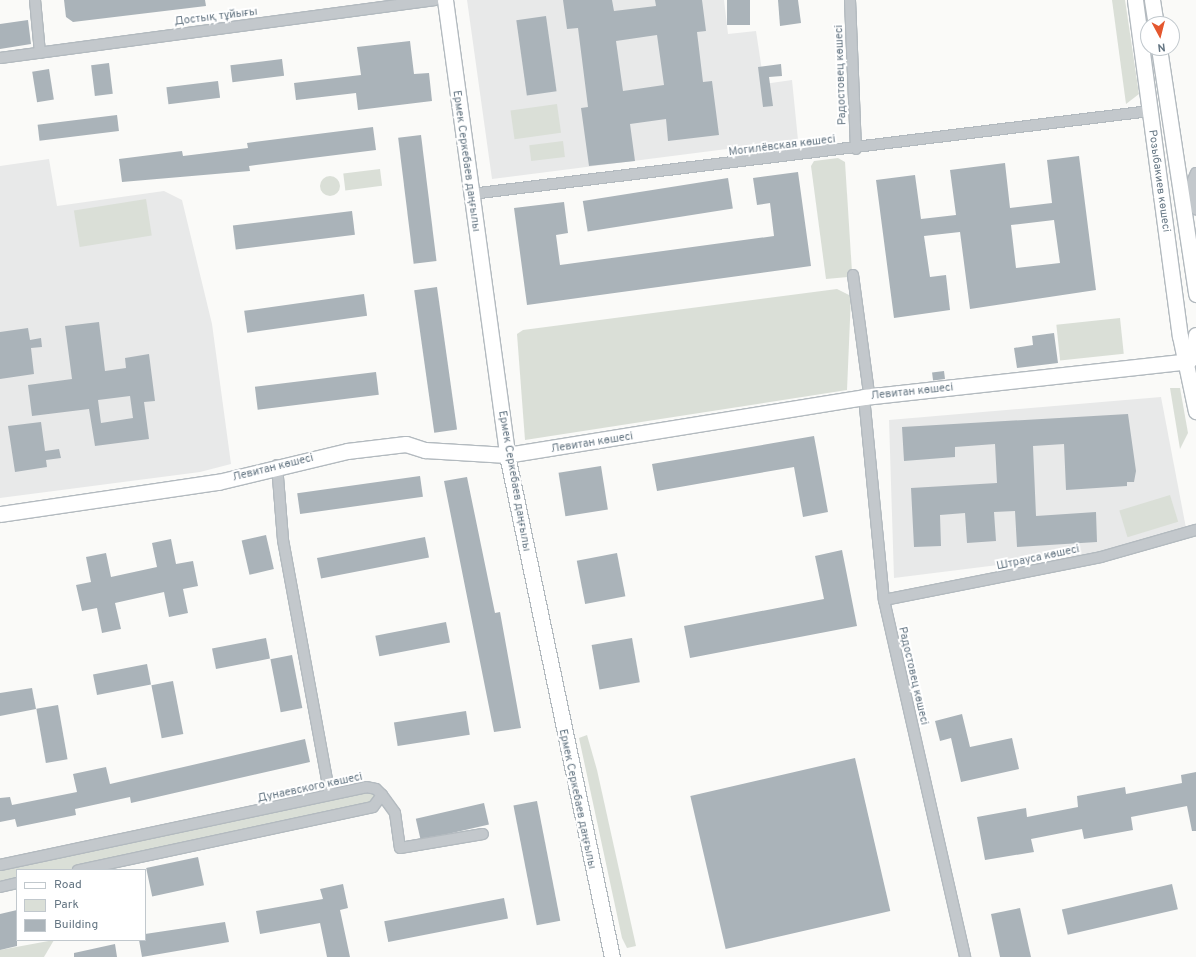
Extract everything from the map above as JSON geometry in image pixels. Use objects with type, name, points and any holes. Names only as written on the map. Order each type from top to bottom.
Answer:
[{"type":"street","points":[[35,0],[40,53]]},
{"type":"street","name":"Достық тұйығы","points":[[0,58],[435,0]]},
{"type":"street","name":"Ермек Серкебаев даңғылы","points":[[445,0],[507,455],[612,957]]},
{"type":"street","name":"Радостовец көшесі","points":[[850,0],[856,149]]},
{"type":"street","name":"Розыбакиев көшесі","points":[[1135,0],[1180,336],[1194,357]]},
{"type":"street","points":[[1152,0],[1155,16]]},
{"type":"street","name":"Розыбакиев көшесі","points":[[1160,56],[1196,294]]},
{"type":"street","name":"Могилёвская көшесі","points":[[471,194],[856,149],[1150,111]]},
{"type":"street","points":[[1196,173],[1191,185],[1196,209]]},
{"type":"street","name":"Радостовец көшесі","points":[[853,276],[866,395],[884,600],[965,957]]},
{"type":"street","name":"Розыбакиев көшесі","points":[[1196,334],[1194,357],[1196,411]]},
{"type":"street","name":"Левитан көшесі","points":[[0,514],[218,482],[277,465],[406,444],[426,450],[507,455],[866,395],[1194,357]]},
{"type":"street","points":[[277,465],[283,540],[330,795]]},
{"type":"street","name":"Штрауса көшесі","points":[[884,600],[1101,557],[1196,530]]},
{"type":"street","name":"Дунаевского көшесі","points":[[0,865],[366,787],[376,789],[382,795]]},
{"type":"street","points":[[83,869],[374,807],[382,795],[395,813],[400,848],[482,834]]},
{"type":"street","points":[[0,887],[16,883]]},
{"type":"shaded area","points":[[467,0],[724,0],[728,34],[756,31],[764,84],[792,80],[798,140],[492,179]]},
{"type":"shaded area","points":[[49,159],[57,206],[164,191],[182,200],[212,324],[231,464],[200,472],[0,498],[0,166]]},
{"type":"shaded area","points":[[1161,397],[1186,528],[1093,553],[894,578],[889,420]]},
{"type":"green space","points":[[1112,0],[1125,0],[1139,94],[1126,104]]},
{"type":"green space","points":[[557,104],[561,133],[514,139],[510,111]]},
{"type":"green space","points":[[563,141],[565,157],[531,161],[529,145]]},
{"type":"green space","points":[[838,158],[845,162],[852,272],[848,277],[826,279],[811,166],[814,161]]},
{"type":"green space","points":[[380,169],[382,186],[345,190],[343,174]]},
{"type":"green space","points":[[326,176],[334,176],[340,182],[340,190],[334,196],[326,196],[320,190],[320,182]]},
{"type":"green space","points":[[146,199],[152,236],[80,247],[74,210]]},
{"type":"green space","points":[[837,289],[851,296],[847,390],[525,440],[517,334],[523,330]]},
{"type":"green space","points":[[1120,318],[1124,354],[1060,360],[1056,325]]},
{"type":"green space","points":[[1170,388],[1180,388],[1188,433],[1180,449]]},
{"type":"green space","points":[[1170,495],[1178,522],[1128,537],[1119,510]]},
{"type":"green space","points":[[587,735],[597,770],[636,946],[627,948],[622,938],[579,738]]},
{"type":"green space","points":[[366,787],[382,795],[373,807],[71,869],[16,869],[16,880],[0,883],[0,869]]},
{"type":"green space","points":[[53,941],[44,957],[0,957],[0,950]]},
{"type":"building","points":[[64,0],[205,0],[206,6],[73,22],[66,17]]},
{"type":"building","points":[[563,0],[612,0],[614,11],[656,6],[655,0],[702,0],[706,31],[697,32],[703,82],[712,81],[719,135],[668,141],[666,119],[630,124],[635,161],[589,166],[581,108],[588,107],[578,28],[567,29]],"holes":[[[657,35],[664,85],[623,91],[616,41]]]},
{"type":"building","points":[[727,0],[750,0],[750,25],[727,25]]},
{"type":"building","points":[[778,0],[798,0],[801,23],[780,26]]},
{"type":"building","points":[[546,16],[557,91],[527,95],[516,20]]},
{"type":"building","points":[[28,20],[31,44],[0,49],[0,24]]},
{"type":"building","points":[[410,41],[414,74],[429,73],[432,101],[358,110],[356,93],[296,100],[294,83],[361,75],[357,47]]},
{"type":"building","points":[[282,59],[284,76],[232,82],[230,65]]},
{"type":"building","points":[[109,63],[113,94],[95,96],[91,65]]},
{"type":"building","points":[[781,64],[782,76],[769,77],[773,106],[763,107],[758,67]]},
{"type":"building","points":[[49,69],[54,100],[37,102],[32,72]]},
{"type":"building","points":[[218,81],[220,98],[168,104],[166,87]]},
{"type":"building","points":[[117,115],[119,131],[40,141],[38,125]]},
{"type":"building","points":[[373,127],[376,150],[249,166],[250,171],[122,182],[119,159],[182,151],[183,156],[248,148],[247,143]]},
{"type":"building","points":[[421,135],[436,261],[414,264],[398,138]]},
{"type":"building","points":[[1079,156],[1096,290],[970,309],[960,232],[924,236],[930,277],[946,275],[950,310],[894,318],[876,180],[915,175],[921,219],[956,215],[950,170],[1005,163],[1010,208],[1052,203],[1047,160]],"holes":[[[1054,220],[1060,263],[1016,268],[1011,225]]]},
{"type":"building","points":[[798,172],[811,266],[527,305],[514,208],[564,202],[568,233],[556,235],[560,265],[774,236],[770,203],[757,205],[753,178]]},
{"type":"building","points":[[728,178],[733,209],[588,232],[583,201]]},
{"type":"building","points":[[352,211],[355,235],[236,249],[233,226]]},
{"type":"building","points":[[437,287],[457,430],[434,433],[414,290]]},
{"type":"building","points":[[364,294],[367,316],[247,333],[244,311]]},
{"type":"building","points":[[99,322],[105,371],[126,368],[125,358],[149,354],[155,401],[144,402],[149,439],[95,446],[89,409],[32,416],[28,385],[72,379],[65,326]],"holes":[[[130,396],[133,418],[101,423],[98,400]]]},
{"type":"building","points":[[28,328],[30,340],[41,338],[42,347],[31,348],[34,374],[0,379],[0,332]]},
{"type":"building","points":[[1054,333],[1058,363],[1017,368],[1014,348],[1033,345],[1032,336]]},
{"type":"building","points":[[944,371],[945,379],[933,380],[932,372]]},
{"type":"building","points":[[376,372],[379,395],[258,410],[255,387]]},
{"type":"building","points":[[1128,414],[1136,471],[1134,482],[1127,482],[1127,486],[1066,490],[1064,444],[1033,446],[1036,516],[1096,512],[1097,542],[1017,547],[1015,511],[994,512],[996,541],[967,543],[965,513],[940,515],[941,546],[914,547],[911,488],[997,483],[995,444],[955,447],[955,457],[904,461],[902,427]]},
{"type":"building","points":[[41,422],[45,451],[59,449],[61,458],[46,460],[47,467],[15,472],[8,426]]},
{"type":"building","points":[[814,436],[828,512],[803,517],[794,467],[657,491],[652,464]]},
{"type":"building","points":[[601,466],[608,509],[565,516],[559,473]]},
{"type":"building","points":[[420,476],[423,497],[300,514],[297,493]]},
{"type":"building","points":[[467,477],[495,613],[500,612],[521,728],[494,732],[444,481]]},
{"type":"building","points":[[266,535],[274,569],[250,575],[242,541]]},
{"type":"building","points":[[425,537],[429,558],[321,579],[317,558]]},
{"type":"building","points":[[171,539],[176,564],[193,561],[198,586],[183,589],[188,613],[169,617],[164,592],[115,603],[121,629],[102,633],[97,608],[82,611],[76,585],[91,582],[86,557],[106,553],[111,577],[157,567],[152,543]]},
{"type":"building","points":[[842,550],[857,626],[690,658],[684,626],[824,599],[815,556]]},
{"type":"building","points":[[617,553],[625,596],[585,604],[577,561]]},
{"type":"building","points":[[446,622],[450,643],[379,656],[375,636]]},
{"type":"building","points":[[266,638],[270,659],[216,669],[212,648]]},
{"type":"building","points":[[632,638],[640,682],[599,689],[592,645]]},
{"type":"building","points":[[292,655],[302,708],[281,712],[270,659]]},
{"type":"building","points":[[147,664],[151,685],[97,695],[93,674]]},
{"type":"building","points":[[173,681],[183,734],[162,738],[151,685]]},
{"type":"building","points":[[32,688],[36,709],[0,716],[0,693]]},
{"type":"building","points":[[58,705],[68,759],[46,763],[36,709]]},
{"type":"building","points":[[466,711],[470,735],[398,746],[394,722]]},
{"type":"building","points":[[962,714],[970,747],[1012,738],[1019,769],[961,782],[951,738],[940,741],[935,721]]},
{"type":"building","points":[[305,739],[310,762],[131,803],[130,797],[75,809],[76,815],[17,827],[15,819],[0,822],[0,798],[10,797],[12,805],[77,792],[73,774],[106,767],[110,784]]},
{"type":"building","points":[[855,758],[890,911],[726,949],[690,796]]},
{"type":"building","points":[[1196,772],[1196,831],[1192,831],[1187,806],[1131,817],[1133,830],[1084,839],[1082,829],[1031,839],[1034,852],[985,860],[977,817],[1026,808],[1027,817],[1078,807],[1077,796],[1125,787],[1126,794],[1182,783],[1181,775]]},
{"type":"building","points":[[537,801],[560,921],[537,925],[513,806]]},
{"type":"building","points":[[484,803],[489,824],[421,840],[416,819]]},
{"type":"building","points":[[198,857],[204,885],[152,896],[146,868]]},
{"type":"building","points":[[343,884],[348,908],[340,910],[350,957],[327,957],[320,923],[260,934],[256,911],[323,899],[320,889]]},
{"type":"building","points":[[1172,884],[1178,909],[1068,935],[1062,909]]},
{"type":"building","points":[[504,898],[508,919],[388,942],[384,921]]},
{"type":"building","points":[[1020,908],[1031,957],[1000,957],[991,914]]},
{"type":"building","points":[[16,910],[17,946],[0,950],[0,914]]},
{"type":"building","points":[[225,922],[229,942],[142,957],[139,941],[146,941],[146,934]]},
{"type":"building","points":[[115,944],[117,957],[74,957],[74,953]]}]
